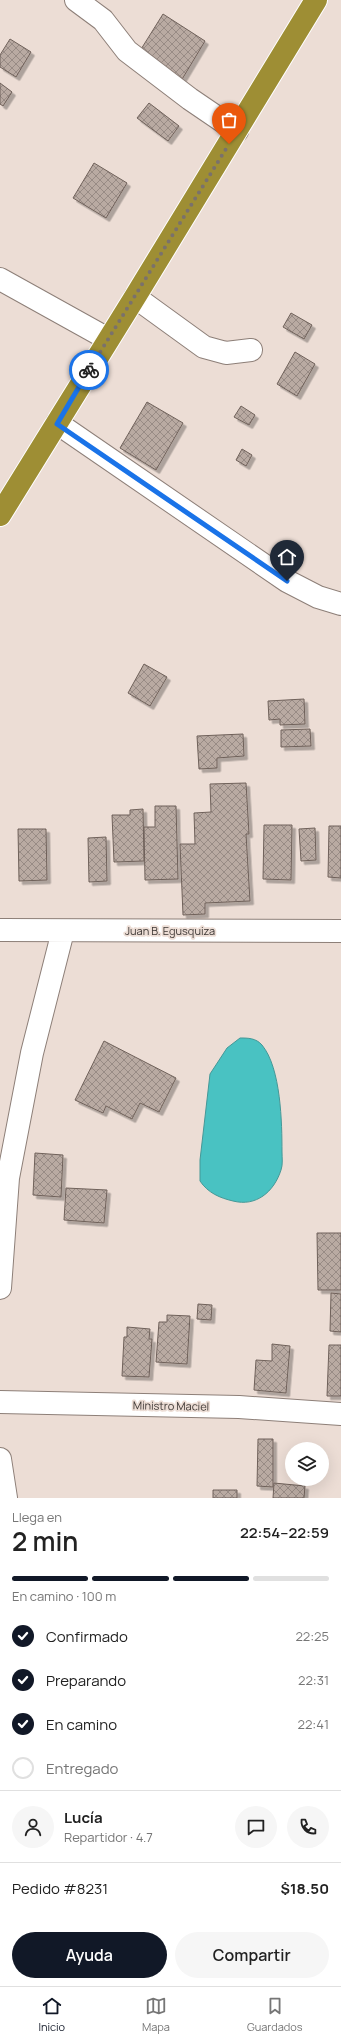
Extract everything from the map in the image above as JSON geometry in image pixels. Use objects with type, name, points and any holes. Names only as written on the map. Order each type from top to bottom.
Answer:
[{"type":"highway","points":[[0,515],[316,0]]},
{"type":"street","points":[[76,0],[103,20],[127,51],[190,99],[237,131]]},
{"type":"street","points":[[0,279],[108,339]]},
{"type":"street","points":[[135,297],[204,347],[226,353],[251,350]]},
{"type":"street","points":[[57,424],[287,581],[318,597],[341,604]]},
{"type":"street","name":"Juan B. Egusquiza","points":[[0,930],[341,931]]},
{"type":"street","points":[[0,1288],[8,1178],[32,1053],[63,931]]},
{"type":"street","name":"Ministro Maciel","points":[[0,1402],[239,1407],[341,1414]]},
{"type":"street","points":[[0,1459],[6,1498]]},
{"type":"water","points":[[240,1038],[257,1041],[262,1045],[268,1055],[277,1081],[282,1126],[282,1168],[278,1178],[269,1191],[263,1196],[249,1202],[233,1201],[219,1197],[207,1189],[200,1181],[200,1160],[210,1074],[227,1048]]},
{"type":"building","points":[[163,14],[205,41],[181,81],[138,54]]},
{"type":"building","points":[[10,39],[31,52],[16,77],[0,67],[0,55]]},
{"type":"building","points":[[0,83],[12,92],[3,106],[0,104]]},
{"type":"building","points":[[149,103],[179,126],[168,141],[137,118]]},
{"type":"building","points":[[94,163],[127,183],[106,218],[73,198]]},
{"type":"building","points":[[291,313],[312,325],[304,339],[283,327]]},
{"type":"building","points":[[295,352],[315,364],[297,396],[277,384]]},
{"type":"building","points":[[147,402],[183,423],[156,470],[120,448]]},
{"type":"building","points":[[241,406],[255,415],[249,425],[234,417]]},
{"type":"building","points":[[242,449],[252,455],[246,466],[236,460]]},
{"type":"building","points":[[144,664],[167,677],[150,706],[128,693]]},
{"type":"building","points":[[304,699],[305,724],[280,725],[280,719],[269,720],[268,701]]},
{"type":"building","points":[[310,729],[311,746],[281,747],[281,730]]},
{"type":"building","points":[[243,734],[244,756],[217,758],[217,768],[199,769],[197,736]]},
{"type":"building","points":[[246,783],[249,834],[246,834],[250,901],[205,903],[205,914],[183,915],[180,844],[195,844],[194,813],[211,812],[210,784]]},
{"type":"building","points":[[155,806],[176,806],[178,879],[145,880],[144,827],[155,827]]},
{"type":"building","points":[[143,809],[144,861],[114,862],[112,815],[130,815],[130,810]]},
{"type":"building","points":[[264,825],[292,825],[291,880],[263,879]]},
{"type":"building","points":[[329,826],[341,826],[341,878],[328,877]]},
{"type":"building","points":[[315,828],[316,860],[301,861],[299,829]]},
{"type":"building","points":[[18,829],[46,829],[47,880],[19,881]]},
{"type":"building","points":[[106,837],[107,881],[89,882],[88,838]]},
{"type":"building","points":[[104,1041],[176,1078],[159,1112],[140,1103],[132,1119],[106,1106],[103,1113],[75,1100]]},
{"type":"building","points":[[35,1153],[63,1155],[61,1197],[33,1195]]},
{"type":"building","points":[[66,1188],[107,1190],[104,1223],[64,1220]]},
{"type":"building","points":[[317,1233],[341,1233],[341,1290],[318,1290]]},
{"type":"building","points":[[331,1293],[341,1294],[341,1332],[330,1331]]},
{"type":"building","points":[[198,1304],[212,1305],[211,1320],[197,1319]]},
{"type":"building","points":[[167,1315],[190,1316],[187,1364],[156,1362],[159,1322],[167,1322]]},
{"type":"building","points":[[127,1327],[150,1329],[149,1339],[152,1339],[149,1377],[122,1376],[124,1337],[127,1337]]},
{"type":"building","points":[[272,1344],[290,1346],[286,1393],[254,1390],[256,1360],[272,1361]]},
{"type":"building","points":[[329,1345],[341,1345],[341,1396],[327,1396]]},
{"type":"building","points":[[258,1439],[273,1439],[273,1487],[257,1486]]},
{"type":"building","points":[[274,1483],[285,1484],[285,1486],[305,1486],[304,1498],[273,1498]]},
{"type":"building","points":[[213,1490],[237,1490],[237,1498],[213,1498]]},
{"type":"way so far","points":[[89,370],[229,144]]},
{"type":"route","points":[[89,370],[57,424],[179,509],[287,581]]}]
